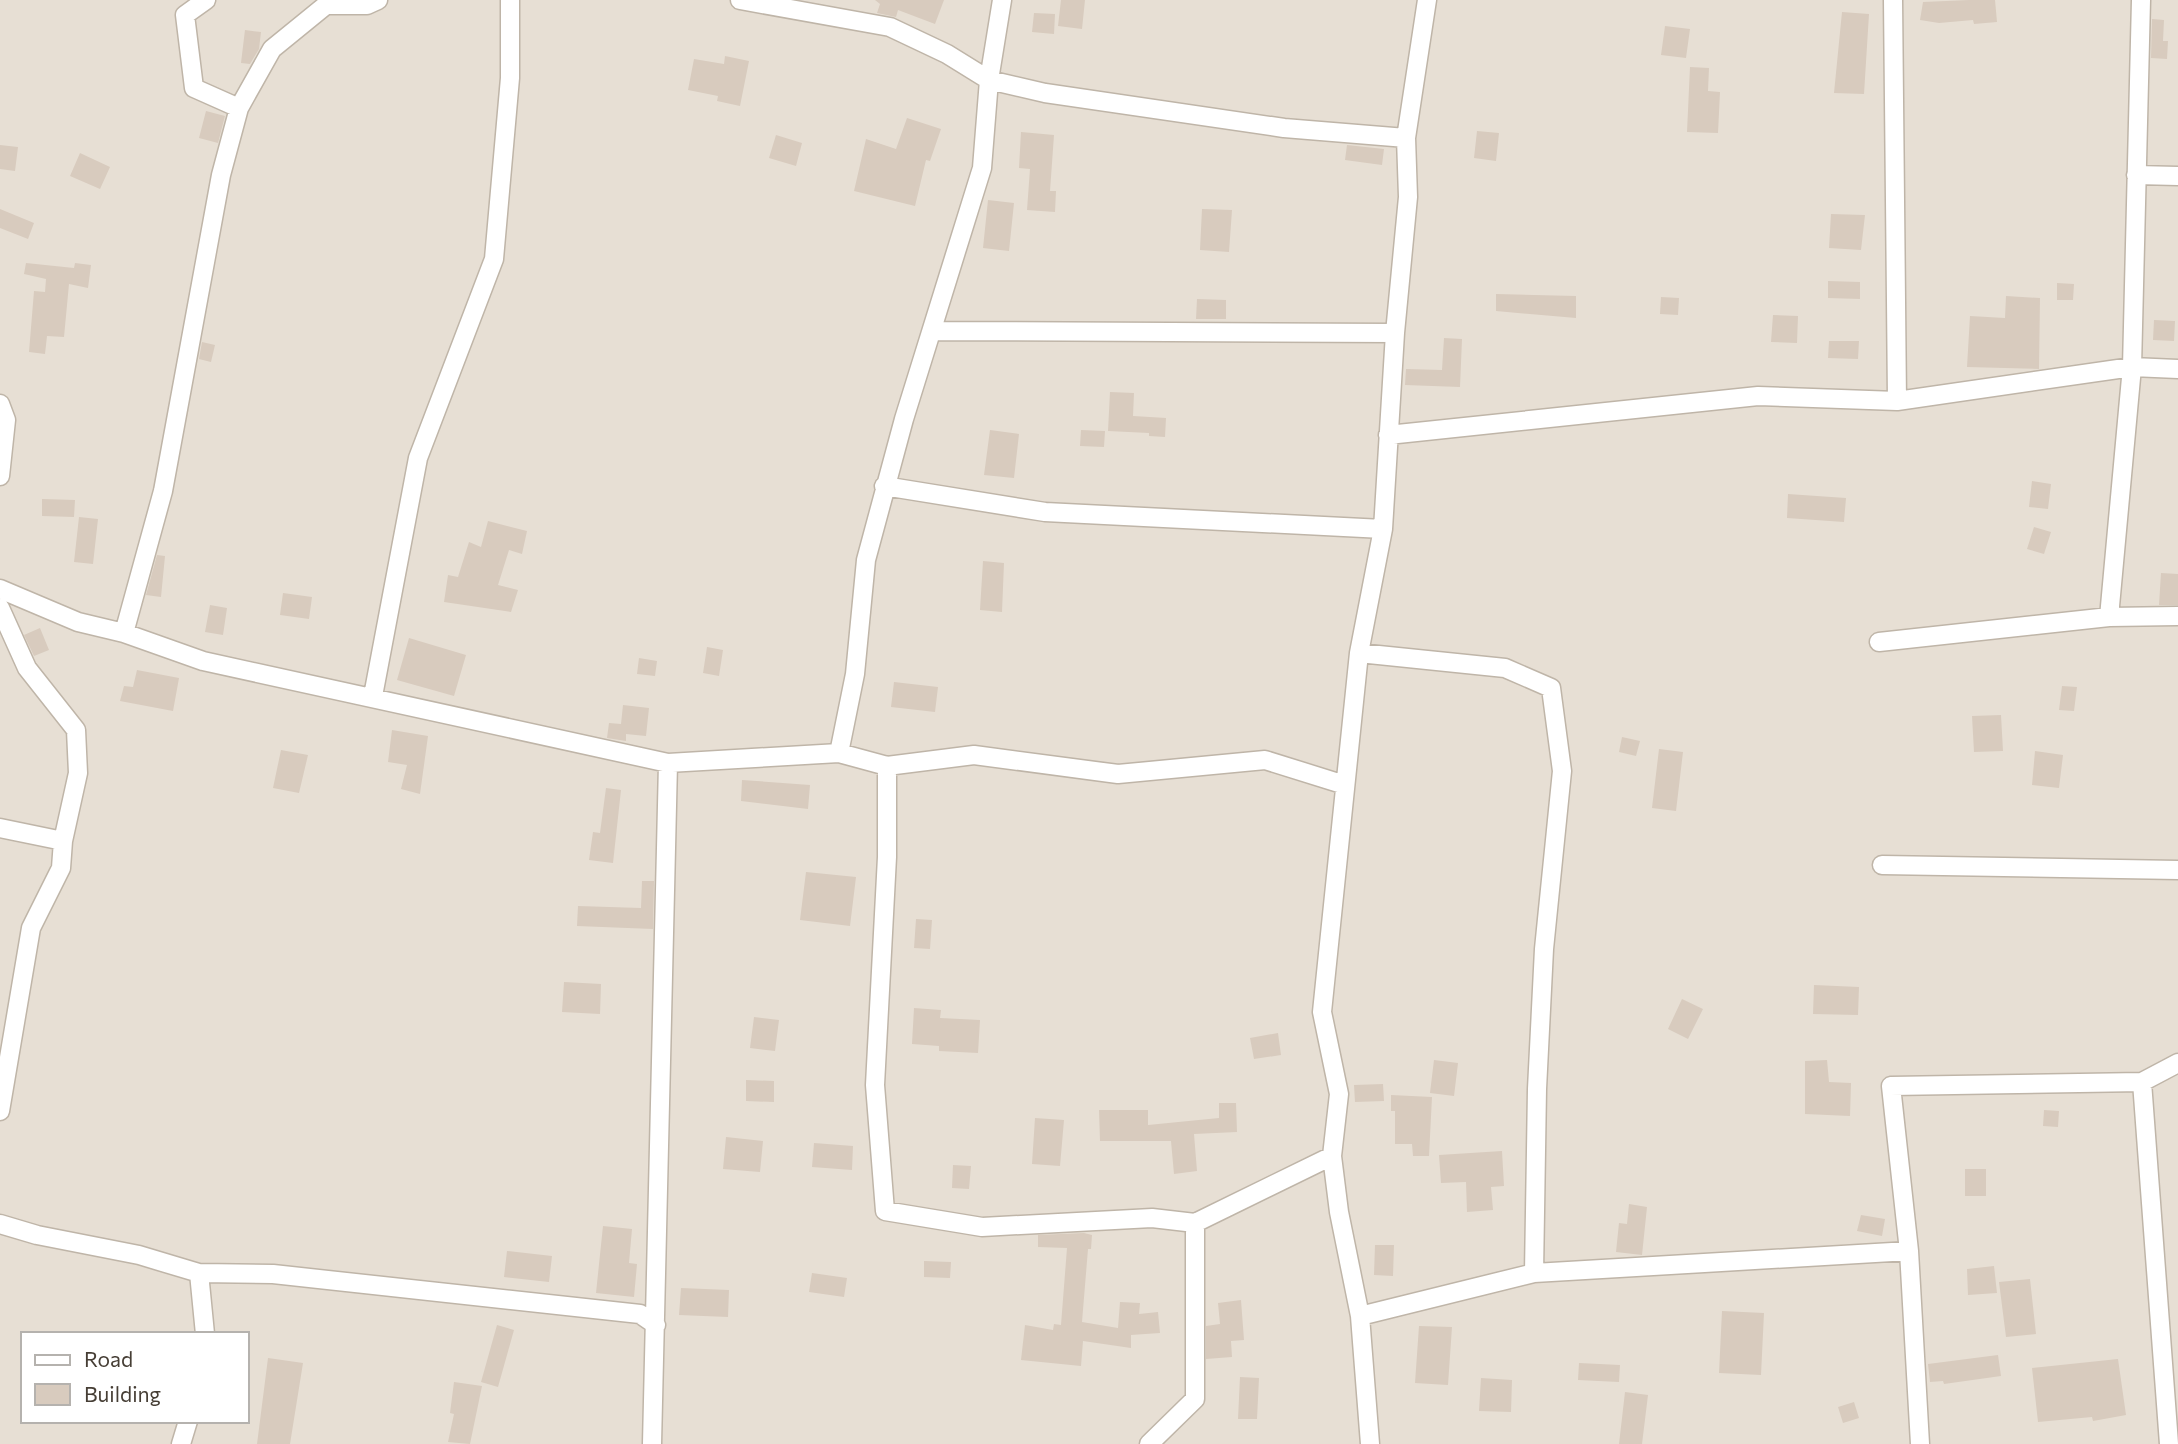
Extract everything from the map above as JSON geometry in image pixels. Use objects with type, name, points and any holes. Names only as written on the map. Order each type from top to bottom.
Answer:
[{"type":"street","points":[[206,0],[185,15],[194,88],[239,108]]},
{"type":"street","points":[[124,633],[163,491],[221,175],[239,108],[272,49],[326,5],[366,5],[378,0]]},
{"type":"street","points":[[373,696],[418,458],[494,260],[510,78],[510,0]]},
{"type":"street","points":[[740,0],[890,27],[947,54],[989,80],[1045,93],[1284,128],[1406,138]]},
{"type":"street","points":[[839,753],[855,674],[866,560],[884,486],[982,168],[989,80],[1002,0]]},
{"type":"street","points":[[1370,1444],[1360,1316],[1339,1212],[1332,1156],[1339,1094],[1322,1012],[1359,653],[1383,529],[1395,333],[1408,197],[1406,138],[1427,0]]},
{"type":"street","points":[[1893,0],[1897,401]]},
{"type":"street","points":[[2109,617],[2132,367],[2141,0]]},
{"type":"street","points":[[2136,175],[2178,176]]},
{"type":"street","points":[[932,331],[1395,333]]},
{"type":"street","points":[[1388,435],[1758,396],[1897,401],[2132,367],[2178,369]]},
{"type":"street","points":[[0,404],[6,420],[0,476]]},
{"type":"street","points":[[884,486],[1045,512],[1383,529]]},
{"type":"street","points":[[0,589],[78,622],[124,633],[203,661],[373,696],[668,763],[839,753],[887,766],[974,755],[1118,774],[1265,760],[1345,785]]},
{"type":"street","points":[[0,608],[27,668],[76,730],[78,773],[63,841],[61,869],[31,928],[0,1111]]},
{"type":"street","points":[[1879,642],[2109,617],[2178,616]]},
{"type":"street","points":[[1359,653],[1505,668],[1551,688],[1562,771],[1544,949],[1534,1273]]},
{"type":"street","points":[[652,1444],[668,763]]},
{"type":"street","points":[[887,766],[887,857],[874,1085],[885,1211],[982,1227],[1152,1218],[1195,1223],[1332,1156]]},
{"type":"street","points":[[0,828],[63,841]]},
{"type":"street","points":[[1882,865],[2178,870]]},
{"type":"street","points":[[1920,1444],[1909,1251],[1891,1086],[2142,1082],[2178,1063]]},
{"type":"street","points":[[2142,1082],[2169,1444]]},
{"type":"street","points":[[1149,1444],[1195,1399],[1195,1223]]},
{"type":"street","points":[[0,1224],[37,1235],[139,1255],[199,1273],[273,1274],[640,1314],[656,1325]]},
{"type":"street","points":[[1360,1316],[1534,1273],[1909,1251]]},
{"type":"street","points":[[199,1273],[205,1332]]},
{"type":"street","points":[[181,1444],[187,1423]]},
{"type":"shaded area","points":[[0,0],[2178,0],[2178,1444],[0,1444]]},
{"type":"building","points":[[875,0],[944,0],[935,24],[898,10],[896,17],[877,13],[880,4]]},
{"type":"building","points":[[1061,0],[1085,0],[1082,29],[1058,26]]},
{"type":"building","points":[[1995,0],[1997,22],[1974,24],[1973,20],[1939,23],[1920,20],[1923,2]]},
{"type":"building","points":[[1842,12],[1869,14],[1864,94],[1834,93]]},
{"type":"building","points":[[1034,13],[1055,14],[1054,34],[1032,32]]},
{"type":"building","points":[[2152,19],[2164,20],[2163,41],[2168,41],[2167,59],[2151,58]]},
{"type":"building","points":[[1665,26],[1690,29],[1686,58],[1661,55]]},
{"type":"building","points":[[245,30],[261,32],[259,49],[250,64],[241,63]]},
{"type":"building","points":[[725,56],[749,61],[740,106],[717,101],[718,96],[688,90],[694,59],[724,64]]},
{"type":"building","points":[[1690,67],[1709,68],[1708,91],[1720,92],[1718,133],[1687,132]]},
{"type":"building","points":[[206,111],[225,116],[218,143],[199,138]]},
{"type":"building","points":[[907,118],[941,129],[930,161],[926,160],[915,206],[854,191],[866,139],[896,149]]},
{"type":"building","points":[[1477,131],[1499,133],[1496,161],[1474,158]]},
{"type":"building","points":[[1021,132],[1054,135],[1050,191],[1056,191],[1055,212],[1027,210],[1030,169],[1019,168]]},
{"type":"building","points":[[776,135],[802,143],[796,166],[769,158]]},
{"type":"building","points":[[0,145],[18,147],[15,171],[0,169]]},
{"type":"building","points":[[1347,145],[1384,149],[1382,165],[1345,160]]},
{"type":"building","points":[[80,153],[110,167],[100,189],[70,176]]},
{"type":"building","points":[[988,200],[1014,203],[1009,251],[983,248]]},
{"type":"building","points":[[0,209],[34,223],[28,239],[0,228]]},
{"type":"building","points":[[1202,209],[1232,210],[1229,252],[1200,250]]},
{"type":"building","points":[[1831,214],[1865,215],[1861,250],[1829,248]]},
{"type":"building","points":[[26,263],[74,268],[75,263],[91,265],[88,288],[69,284],[64,337],[47,336],[45,354],[29,352],[34,291],[45,292],[46,279],[24,274]]},
{"type":"building","points":[[1828,281],[1860,282],[1860,299],[1828,298]]},
{"type":"building","points":[[2057,283],[2074,284],[2073,300],[2057,300]]},
{"type":"building","points":[[1496,294],[1576,296],[1576,318],[1496,311]]},
{"type":"building","points":[[2006,296],[2040,298],[2039,369],[1967,367],[1970,316],[2005,318]]},
{"type":"building","points":[[1661,297],[1679,298],[1678,315],[1660,314]]},
{"type":"building","points":[[1197,299],[1226,300],[1226,319],[1196,319]]},
{"type":"building","points":[[1773,315],[1798,316],[1797,343],[1771,342]]},
{"type":"building","points":[[2154,320],[2175,321],[2174,341],[2153,340]]},
{"type":"building","points":[[1444,338],[1462,339],[1460,387],[1405,385],[1406,369],[1442,370]]},
{"type":"building","points":[[1829,341],[1859,341],[1858,359],[1828,358]]},
{"type":"building","points":[[202,342],[215,345],[211,362],[199,359]]},
{"type":"building","points":[[1110,392],[1134,393],[1133,416],[1166,418],[1165,437],[1149,436],[1149,433],[1108,431]]},
{"type":"building","points":[[990,430],[1019,434],[1014,478],[984,475]]},
{"type":"building","points":[[1081,430],[1105,431],[1104,447],[1080,446]]},
{"type":"building","points":[[2032,481],[2051,484],[2048,509],[2029,507]]},
{"type":"building","points":[[1788,494],[1846,498],[1844,522],[1787,518]]},
{"type":"building","points":[[42,499],[75,500],[74,517],[42,516]]},
{"type":"building","points":[[79,517],[98,519],[93,564],[74,562]]},
{"type":"building","points":[[488,521],[527,531],[522,554],[509,550],[498,585],[518,590],[511,612],[444,602],[448,575],[458,577],[469,542],[481,547]]},
{"type":"building","points":[[2034,527],[2051,532],[2044,554],[2027,549]]},
{"type":"building","points":[[157,555],[165,556],[161,597],[146,595]]},
{"type":"building","points":[[983,561],[1004,563],[1002,612],[980,610]]},
{"type":"building","points":[[2161,573],[2178,574],[2178,605],[2159,605]]},
{"type":"building","points":[[283,593],[312,597],[309,619],[280,615]]},
{"type":"building","points":[[210,605],[227,608],[223,635],[205,632]]},
{"type":"building","points":[[40,628],[49,650],[34,656],[24,635]]},
{"type":"building","points":[[409,638],[466,655],[454,696],[397,680]]},
{"type":"building","points":[[707,647],[723,650],[719,676],[703,673]]},
{"type":"building","points":[[639,658],[657,661],[655,676],[637,674]]},
{"type":"building","points":[[137,670],[179,678],[173,711],[120,701],[124,686],[133,687]]},
{"type":"building","points":[[894,682],[938,687],[935,712],[891,707]]},
{"type":"building","points":[[2062,686],[2077,687],[2074,711],[2059,710]]},
{"type":"building","points":[[623,705],[649,708],[646,736],[626,734],[626,741],[607,738],[609,723],[621,724]]},
{"type":"building","points":[[2001,715],[2003,751],[1974,752],[1972,716]]},
{"type":"building","points":[[392,730],[428,736],[420,794],[401,789],[407,765],[388,762]]},
{"type":"building","points":[[1622,737],[1640,741],[1636,756],[1619,752]]},
{"type":"building","points":[[1659,749],[1683,752],[1676,811],[1652,808]]},
{"type":"building","points":[[281,750],[308,755],[299,793],[273,788]]},
{"type":"building","points":[[2035,751],[2063,755],[2059,788],[2032,785]]},
{"type":"building","points":[[742,780],[810,785],[808,809],[741,801]]},
{"type":"building","points":[[606,788],[621,790],[613,863],[589,860],[593,832],[600,833]]},
{"type":"building","points":[[806,872],[856,877],[850,926],[800,920]]},
{"type":"building","points":[[642,881],[654,881],[653,929],[577,926],[578,906],[641,908]]},
{"type":"building","points":[[916,919],[932,920],[930,949],[914,948]]},
{"type":"building","points":[[564,982],[601,984],[600,1014],[562,1012]]},
{"type":"building","points":[[1814,985],[1859,987],[1858,1015],[1813,1014]]},
{"type":"building","points":[[1682,999],[1703,1009],[1688,1039],[1668,1029]]},
{"type":"building","points":[[914,1008],[941,1010],[940,1018],[980,1020],[978,1053],[939,1051],[939,1046],[912,1044]]},
{"type":"building","points":[[754,1017],[779,1020],[775,1051],[750,1048]]},
{"type":"building","points":[[1278,1033],[1281,1055],[1254,1059],[1250,1038]]},
{"type":"building","points":[[1434,1060],[1458,1063],[1454,1096],[1430,1093]]},
{"type":"building","points":[[1827,1060],[1829,1082],[1851,1083],[1850,1116],[1805,1114],[1805,1061]]},
{"type":"building","points":[[746,1080],[774,1081],[774,1102],[746,1101]]},
{"type":"building","points":[[1383,1084],[1384,1101],[1355,1102],[1354,1085]]},
{"type":"building","points":[[1391,1095],[1432,1097],[1429,1156],[1413,1156],[1412,1144],[1395,1144],[1395,1111],[1391,1111]]},
{"type":"building","points":[[1219,1103],[1236,1103],[1237,1132],[1194,1134],[1197,1171],[1174,1174],[1171,1141],[1100,1141],[1099,1110],[1148,1110],[1148,1125],[1219,1118]]},
{"type":"building","points":[[2044,1110],[2059,1111],[2058,1127],[2043,1126]]},
{"type":"building","points":[[1035,1118],[1064,1120],[1060,1166],[1032,1164]]},
{"type":"building","points":[[726,1137],[763,1141],[760,1172],[723,1169]]},
{"type":"building","points":[[814,1143],[853,1146],[852,1170],[812,1167]]},
{"type":"building","points":[[1502,1151],[1504,1186],[1491,1187],[1493,1210],[1467,1212],[1466,1182],[1441,1183],[1439,1155]]},
{"type":"building","points":[[953,1165],[971,1166],[969,1189],[952,1188]]},
{"type":"building","points":[[1965,1169],[1986,1169],[1986,1196],[1965,1196]]},
{"type":"building","points":[[1629,1204],[1647,1207],[1642,1255],[1616,1252],[1619,1223],[1627,1224]]},
{"type":"building","points":[[1861,1215],[1885,1219],[1882,1236],[1857,1231]]},
{"type":"building","points":[[603,1226],[632,1229],[629,1263],[637,1264],[634,1297],[596,1293]]},
{"type":"building","points":[[1038,1235],[1092,1235],[1091,1249],[1088,1249],[1082,1322],[1118,1328],[1120,1302],[1140,1303],[1139,1314],[1158,1312],[1160,1333],[1131,1335],[1131,1348],[1083,1341],[1081,1366],[1021,1360],[1025,1325],[1053,1330],[1054,1324],[1061,1325],[1067,1248],[1038,1247]]},
{"type":"building","points":[[1375,1245],[1394,1245],[1393,1276],[1374,1275]]},
{"type":"building","points":[[507,1251],[552,1256],[549,1282],[504,1277]]},
{"type":"building","points":[[924,1261],[951,1262],[950,1278],[924,1277]]},
{"type":"building","points":[[1994,1266],[1997,1293],[1968,1295],[1967,1269]]},
{"type":"building","points":[[812,1273],[847,1278],[844,1297],[809,1292]]},
{"type":"building","points":[[2030,1279],[2036,1334],[2006,1337],[1999,1282]]},
{"type":"building","points":[[681,1288],[729,1290],[728,1317],[679,1315]]},
{"type":"building","points":[[1241,1300],[1244,1340],[1231,1341],[1232,1357],[1206,1359],[1206,1326],[1220,1324],[1218,1303]]},
{"type":"building","points":[[1722,1311],[1764,1313],[1761,1375],[1719,1373]]},
{"type":"building","points":[[497,1325],[514,1330],[498,1387],[481,1382]]},
{"type":"building","points":[[1419,1326],[1452,1327],[1448,1385],[1415,1383]]},
{"type":"building","points":[[1998,1355],[2001,1376],[1944,1384],[1943,1381],[1930,1382],[1928,1364]]},
{"type":"building","points":[[268,1358],[303,1363],[290,1444],[257,1444]]},
{"type":"building","points":[[2118,1359],[2126,1415],[2093,1421],[2092,1417],[2038,1422],[2032,1368]]},
{"type":"building","points":[[1579,1363],[1620,1365],[1619,1382],[1578,1380]]},
{"type":"building","points":[[1240,1377],[1259,1378],[1257,1419],[1238,1419]]},
{"type":"building","points":[[1481,1378],[1512,1380],[1511,1412],[1479,1411]]},
{"type":"building","points":[[454,1382],[482,1386],[470,1444],[448,1442],[454,1414],[450,1413]]},
{"type":"building","points":[[1625,1392],[1648,1395],[1642,1444],[1619,1444]]},
{"type":"building","points":[[1854,1402],[1859,1418],[1843,1423],[1838,1407]]}]
